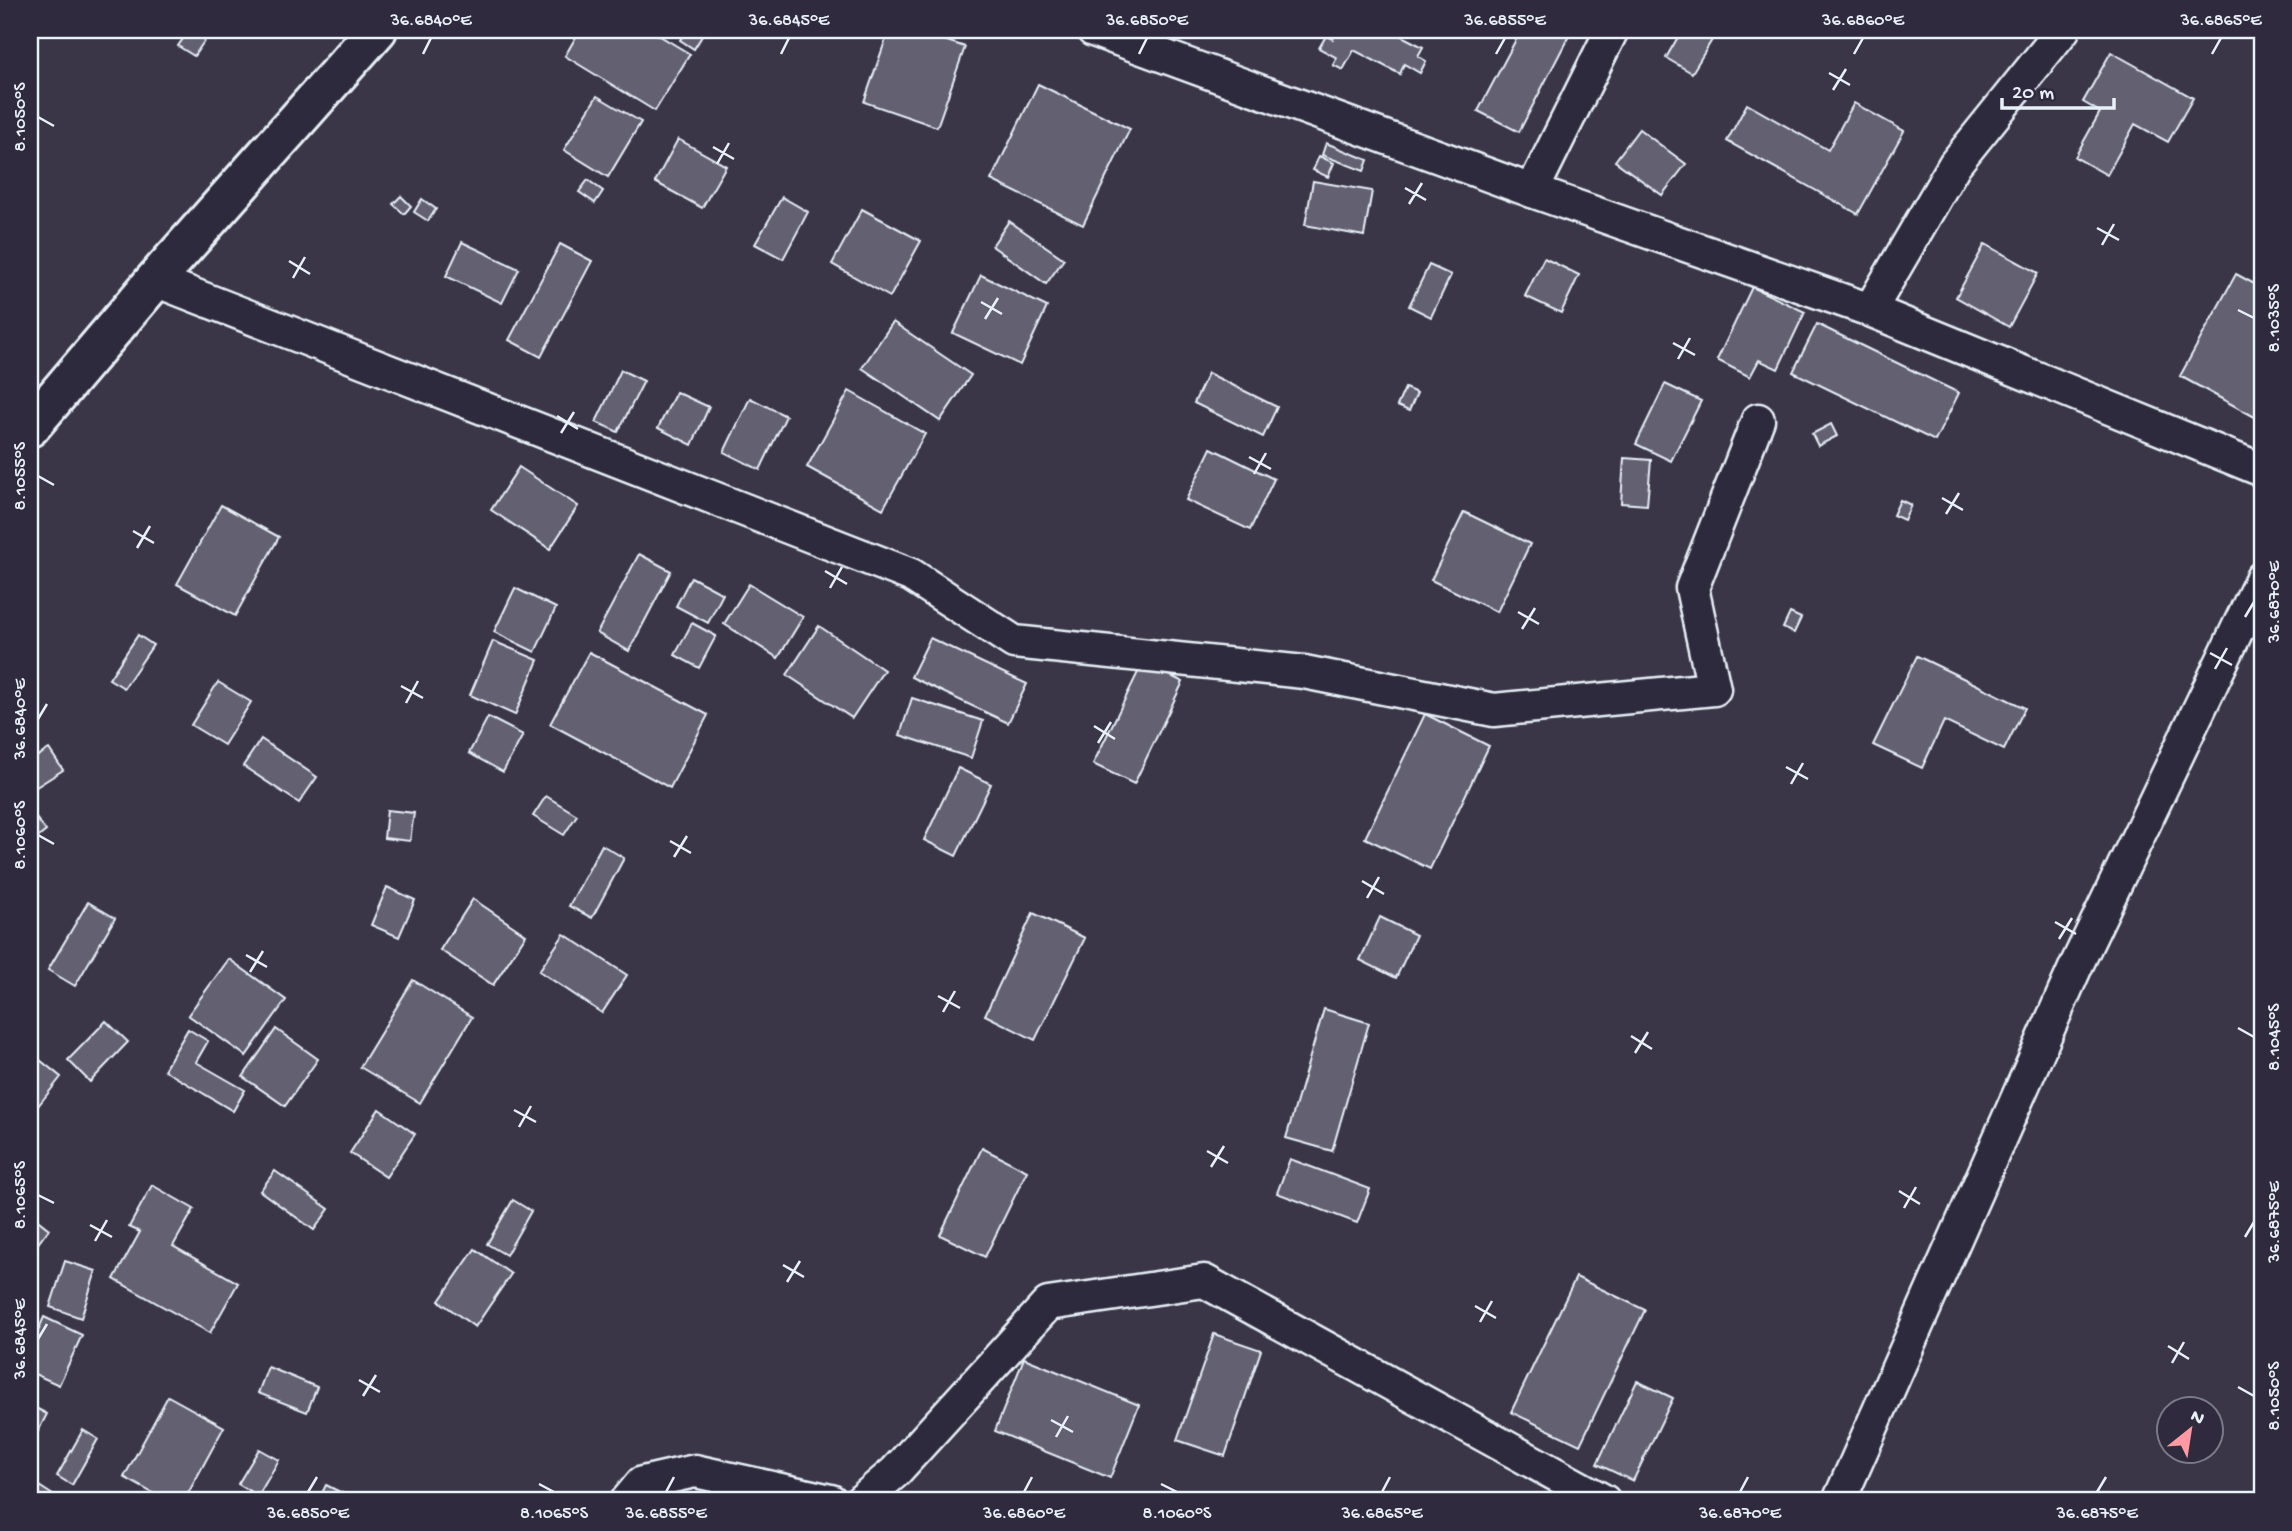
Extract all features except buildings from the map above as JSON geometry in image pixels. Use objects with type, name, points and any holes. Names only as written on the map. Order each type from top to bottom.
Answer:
[{"type":"main road","points":[[30,427],[155,280],[377,30]]},
{"type":"street","points":[[1093,30],[1532,191],[1870,310],[2262,470]]},
{"type":"street","points":[[1532,191],[1612,30]]},
{"type":"street","points":[[1870,310],[1955,164],[2063,30]]},
{"type":"street","points":[[155,280],[911,575],[1014,642],[1304,672],[1494,710],[1714,689],[1692,588],[1758,420]]},
{"type":"street","points":[[1839,1501],[2076,966],[2262,579]]},
{"type":"street","points":[[861,1501],[895,1472],[1048,1304],[1204,1281],[1604,1501]]},
{"type":"street","points":[[627,1501],[642,1483],[695,1471],[831,1501]]}]
